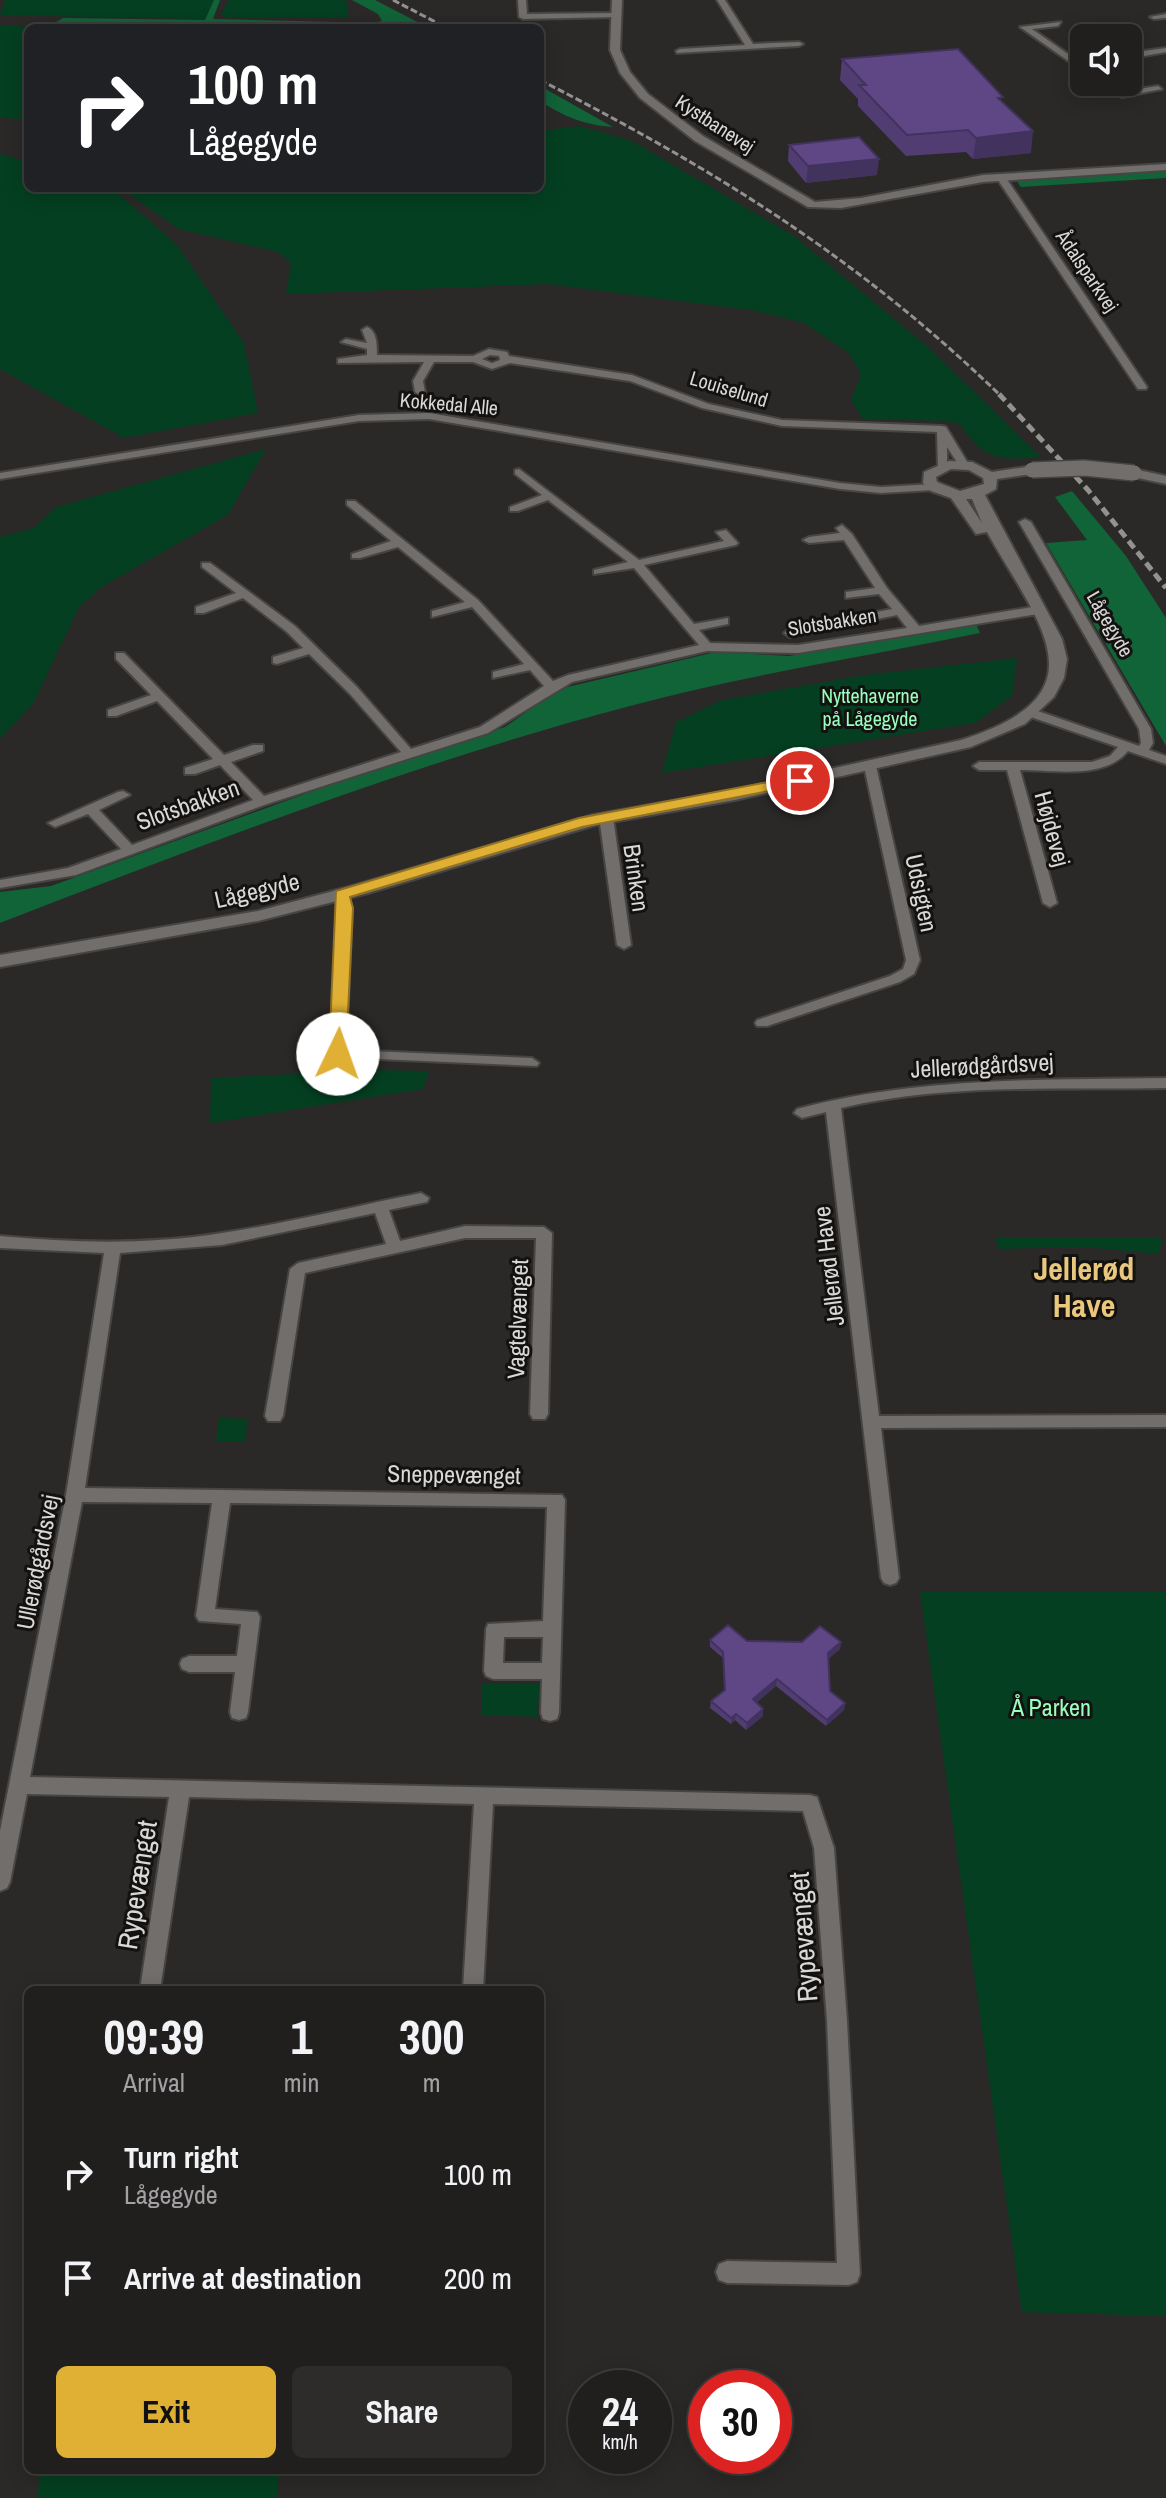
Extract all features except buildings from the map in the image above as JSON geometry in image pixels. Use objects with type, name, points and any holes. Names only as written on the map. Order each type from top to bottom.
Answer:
[{"type":"street","points":[[522,0],[523,17],[616,15]]},
{"type":"street","name":"Kystbanevej","points":[[617,0],[614,42],[621,66],[649,101],[688,131],[820,207],[908,189],[1001,177]]},
{"type":"street","points":[[721,0],[751,47]]},
{"type":"street","points":[[1154,17],[1166,16]]},
{"type":"street","points":[[1058,24],[1024,27],[1070,58]]},
{"type":"street","points":[[680,51],[799,44]]},
{"type":"street","points":[[1142,54],[1166,50]]},
{"type":"street","points":[[1142,91],[1158,89]]},
{"type":"street","points":[[1001,177],[1164,169]]},
{"type":"street","name":"Ådalsparkvej","points":[[1001,177],[1142,387]]},
{"type":"street","points":[[367,330],[372,342],[371,353]]},
{"type":"street","points":[[346,342],[371,353],[429,361],[418,381],[420,392]]},
{"type":"street","points":[[342,361],[371,353]]},
{"type":"street","name":"Louiselund","points":[[429,361],[476,359],[483,365],[492,366],[507,359],[632,378],[706,406],[782,423],[942,431]]},
{"type":"street","name":"Kokkedal Alle","points":[[0,476],[359,418],[429,416],[847,487],[881,490],[931,483]]},
{"type":"street","points":[[942,466],[942,431],[949,435],[964,465]]},
{"type":"street","points":[[1031,610],[978,524],[956,495],[931,483],[932,471],[942,466],[964,465],[990,476],[1032,470],[1084,468],[1166,480]]},
{"type":"street","points":[[519,472],[636,563],[707,647]]},
{"type":"street","points":[[956,495],[977,494],[991,486],[990,476]]},
{"type":"street","points":[[977,494],[1031,610],[1044,648],[1048,669],[1035,708],[1166,760]]},
{"type":"street","points":[[514,509],[550,496]]},
{"type":"street","points":[[351,503],[474,603],[551,686]]},
{"type":"street","name":"Lågegyde","points":[[1025,522],[1145,729],[1147,743],[1142,751]]},
{"type":"street","points":[[598,572],[732,543],[722,532]]},
{"type":"street","name":"Slotsbakken","points":[[809,540],[845,532],[882,590],[915,629]]},
{"type":"street","points":[[356,556],[401,542]]},
{"type":"street","points":[[206,565],[312,649],[408,753]]},
{"type":"street","name":"Slotsbakken","points":[[850,595],[882,590]]},
{"type":"street","points":[[200,610],[244,594]]},
{"type":"street","points":[[436,614],[474,603]]},
{"type":"street","name":"Slotsbakken","points":[[0,884],[51,878],[262,801],[501,723],[551,686],[707,647],[798,649],[1031,610]]},
{"type":"street","name":"Slotsbakken","points":[[790,633],[899,611]]},
{"type":"street","points":[[690,628],[724,621]]},
{"type":"street","points":[[277,660],[312,649]]},
{"type":"street","name":"Slotsbakken","points":[[120,656],[262,801]]},
{"type":"street","points":[[497,675],[532,666]]},
{"type":"street","points":[[112,713],[160,696]]},
{"type":"street","name":"Lågegyde","points":[[0,961],[201,928],[341,895],[606,817],[735,795],[974,742],[1013,725],[1035,708]]},
{"type":"street","points":[[979,766],[1093,766],[1115,759],[1126,746]]},
{"type":"street","name":"Slotsbakken","points":[[190,771],[258,748]]},
{"type":"street","name":"Udsigten","points":[[762,1023],[895,979],[909,971],[913,960],[870,766]]},
{"type":"street","name":"Højdevej","points":[[1012,766],[1050,903]]},
{"type":"street","name":"Slotsbakken","points":[[55,823],[123,795]]},
{"type":"street","name":"Slotsbakken","points":[[90,808],[129,850]]},
{"type":"street","name":"Brinken","points":[[606,817],[624,945]]},
{"type":"street","points":[[341,895],[345,908],[338,1054],[532,1063]]},
{"type":"street","name":"Jellerødgårdsvej","points":[[802,1113],[833,1104],[930,1089],[1166,1083]]},
{"type":"street","name":"Jellerød Have","points":[[833,1104],[890,1578]]},
{"type":"street","points":[[0,1242],[113,1249],[223,1238],[421,1198]]},
{"type":"street","points":[[380,1206],[395,1248]]},
{"type":"street","name":"Vagtelvænget","points":[[274,1416],[298,1269],[465,1232],[544,1233],[539,1414]]},
{"type":"street","name":"Ullerødgårdsvej","points":[[0,1882],[75,1495],[113,1249]]},
{"type":"street","points":[[872,1422],[1166,1421]]},
{"type":"street","name":"Sneppevænget","points":[[75,1495],[556,1500],[550,1713]]},
{"type":"street","points":[[222,1496],[205,1616],[251,1617],[239,1712]]},
{"type":"street","points":[[551,1671],[493,1671],[495,1629],[552,1629]]},
{"type":"street","points":[[189,1664],[245,1664]]},
{"type":"street","name":"Rypevænget","points":[[19,1785],[810,1803],[824,1848],[837,2021],[849,2274],[727,2272]]},
{"type":"street","name":"Rypevænget","points":[[151,1986],[180,1789]]},
{"type":"street","points":[[473,1986],[484,1796]]},
{"type":"green space","points":[[5,0],[214,0],[205,19],[0,15]]},
{"type":"green space","points":[[214,0],[220,0],[213,19],[374,23],[382,21],[378,14],[352,0],[375,0],[421,24],[53,24],[63,18],[205,20]]},
{"type":"green space","points":[[229,0],[343,0],[348,3],[348,17],[228,18],[221,15]]},
{"type":"green space","points":[[0,26],[24,26],[24,119],[0,118]]},
{"type":"green space","points":[[544,88],[613,127],[584,122],[544,104]]},
{"type":"green space","points":[[580,126],[632,141],[794,236],[928,347],[1041,457],[1014,459],[994,456],[977,445],[960,424],[947,421],[863,419],[851,400],[861,374],[849,353],[804,323],[757,311],[548,284],[286,294],[291,263],[278,252],[179,229],[126,192],[544,192],[544,130]]},
{"type":"green space","points":[[0,154],[24,161],[24,192],[117,192],[177,245],[244,343],[258,413],[124,438],[0,369]]},
{"type":"green space","points":[[1166,170],[1166,178],[1021,187],[1016,180]]},
{"type":"green space","points":[[266,449],[228,515],[103,586],[79,607],[33,704],[0,738],[0,537],[34,528],[56,507]]},
{"type":"green space","points":[[1072,491],[1126,556],[1166,618],[1166,746],[1046,543],[1087,540],[1055,497]]},
{"type":"green space","points":[[976,624],[980,633],[673,695],[550,728],[234,834],[0,923],[0,892],[51,886],[327,786],[505,727],[559,689],[716,652],[789,656]]},
{"type":"green space","name":"Nyttehaverne på Lågegyde","points":[[1017,658],[1012,696],[975,723],[662,773],[676,722],[722,700],[865,675]]},
{"type":"green space","points":[[374,1070],[429,1071],[423,1089],[210,1123],[211,1078]]},
{"type":"green space","points":[[995,1238],[1162,1238],[1159,1254],[1085,1247],[999,1249]]},
{"type":"green space","points":[[219,1418],[248,1419],[245,1441],[216,1442]]},
{"type":"green space","name":"Å Parken","points":[[920,1592],[1166,1592],[1166,2316],[1022,2312]]},
{"type":"green space","points":[[481,1683],[540,1684],[537,1717],[481,1715]]},
{"type":"green space","points":[[40,2474],[279,2474],[277,2498],[37,2498]]},
{"type":"railway","points":[[393,0],[439,24]]},
{"type":"railway","points":[[544,82],[666,148],[783,220],[893,301],[1000,395]]},
{"type":"railway","points":[[1000,395],[1088,490],[1166,588]]},
{"type":"district","name":"Jellerød Have","points":[[1084,1288]]},
{"type":"route","points":[[338,1054],[345,908],[341,895],[579,823],[800,781]]}]
